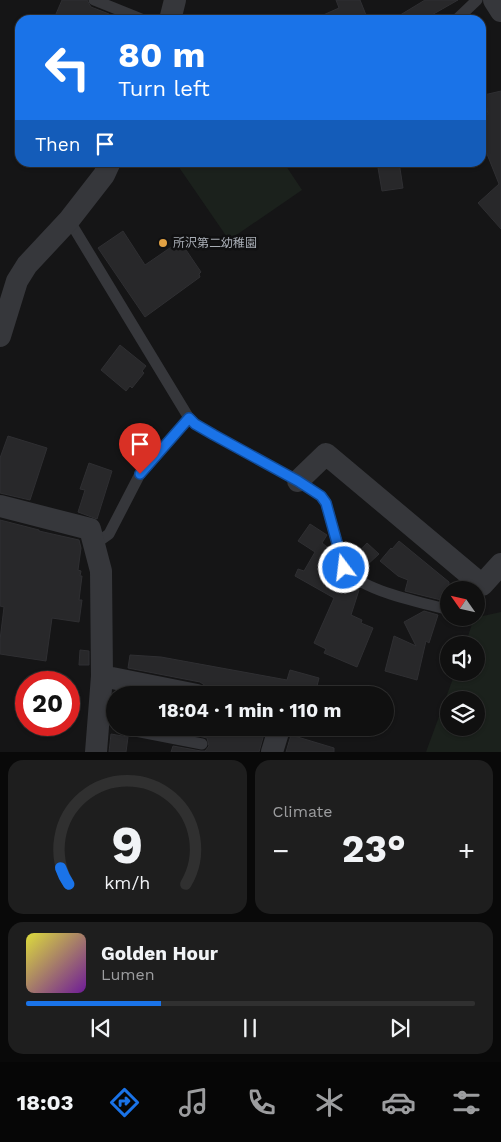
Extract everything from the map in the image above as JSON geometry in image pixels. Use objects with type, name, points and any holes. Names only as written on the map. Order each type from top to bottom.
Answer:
[{"type":"street","points":[[171,15],[175,0]]},
{"type":"street","points":[[494,0],[501,11]]},
{"type":"street","points":[[0,336],[18,281],[27,265],[69,220],[104,175],[108,167]]},
{"type":"street","points":[[298,481],[326,454],[482,585],[501,564]]},
{"type":"street","points":[[0,506],[90,529],[101,571],[102,676],[106,725],[96,752]]},
{"type":"street","points":[[102,676],[152,686]]},
{"type":"street","points":[[272,752],[277,736]]},
{"type":"lane","points":[[94,0],[132,15]]},
{"type":"lane","points":[[461,15],[477,0]]},
{"type":"lane","points":[[69,220],[189,418],[195,424],[298,481],[321,496],[326,503],[344,568],[349,575],[393,595],[440,608]]},
{"type":"lane","points":[[95,544],[109,534],[140,474],[189,418]]},
{"type":"lane","points":[[161,736],[202,744]]},
{"type":"shaded area","points":[[179,167],[287,167],[302,190],[229,240]]},
{"type":"shaded area","points":[[501,612],[501,752],[426,752],[440,714],[440,736],[485,736],[485,691],[448,691],[452,681],[485,681],[485,636],[468,636],[471,626],[485,626],[485,616]]},
{"type":"building","points":[[62,0],[87,0],[91,7],[109,14],[58,15],[56,14]]},
{"type":"building","points":[[336,0],[360,0],[366,15],[323,15],[339,8]]},
{"type":"building","points":[[425,0],[458,0],[432,15],[400,15]]},
{"type":"building","points":[[501,91],[501,229],[478,203],[499,184],[486,152],[486,115],[488,114],[486,95]]},
{"type":"building","points":[[378,167],[400,167],[403,188],[382,191]]},
{"type":"building","points":[[123,231],[145,265],[180,241],[201,272],[199,274],[200,277],[145,317],[98,248]]},
{"type":"building","points":[[120,345],[146,366],[142,371],[144,373],[132,388],[130,386],[126,391],[101,370]]},
{"type":"building","points":[[8,436],[47,448],[30,500],[0,493],[0,458]]},
{"type":"building","points":[[89,463],[112,471],[97,519],[78,512],[85,490],[80,489]]},
{"type":"building","points":[[0,520],[79,540],[81,548],[78,570],[81,571],[80,576],[82,576],[79,600],[82,600],[79,622],[52,618],[46,661],[0,654],[4,607],[0,606]]},
{"type":"building","points":[[310,524],[327,535],[322,543],[331,550],[337,571],[332,581],[359,590],[351,615],[362,620],[361,623],[373,628],[357,667],[324,653],[326,649],[314,643],[334,598],[295,576],[298,569],[304,571],[315,552],[298,541]]},
{"type":"building","points":[[399,541],[448,581],[440,581],[440,600],[405,591],[408,580],[398,576],[380,561]]},
{"type":"building","points":[[367,543],[379,554],[366,566],[355,556]]},
{"type":"building","points":[[424,611],[438,615],[429,643],[426,641],[417,680],[385,671],[394,636],[416,646],[404,622]]},
{"type":"building","points":[[80,650],[89,651],[89,665],[79,665]]},
{"type":"building","points":[[130,655],[161,657],[287,680],[290,670],[319,678],[317,686],[206,686],[200,682],[128,668]]},
{"type":"building","points":[[111,736],[128,737],[126,752],[109,752]]},
{"type":"building","points":[[198,736],[263,736],[259,752],[171,752],[173,746],[205,751],[209,746],[207,738]]},
{"type":"building","points":[[291,736],[334,748],[334,752],[286,752]]},
{"type":"place","name":"所沢第二幼稚園","points":[[163,243]]},
{"type":"route","points":[[140,474],[189,418],[195,424],[285,473],[321,496],[326,503],[344,568]]}]
